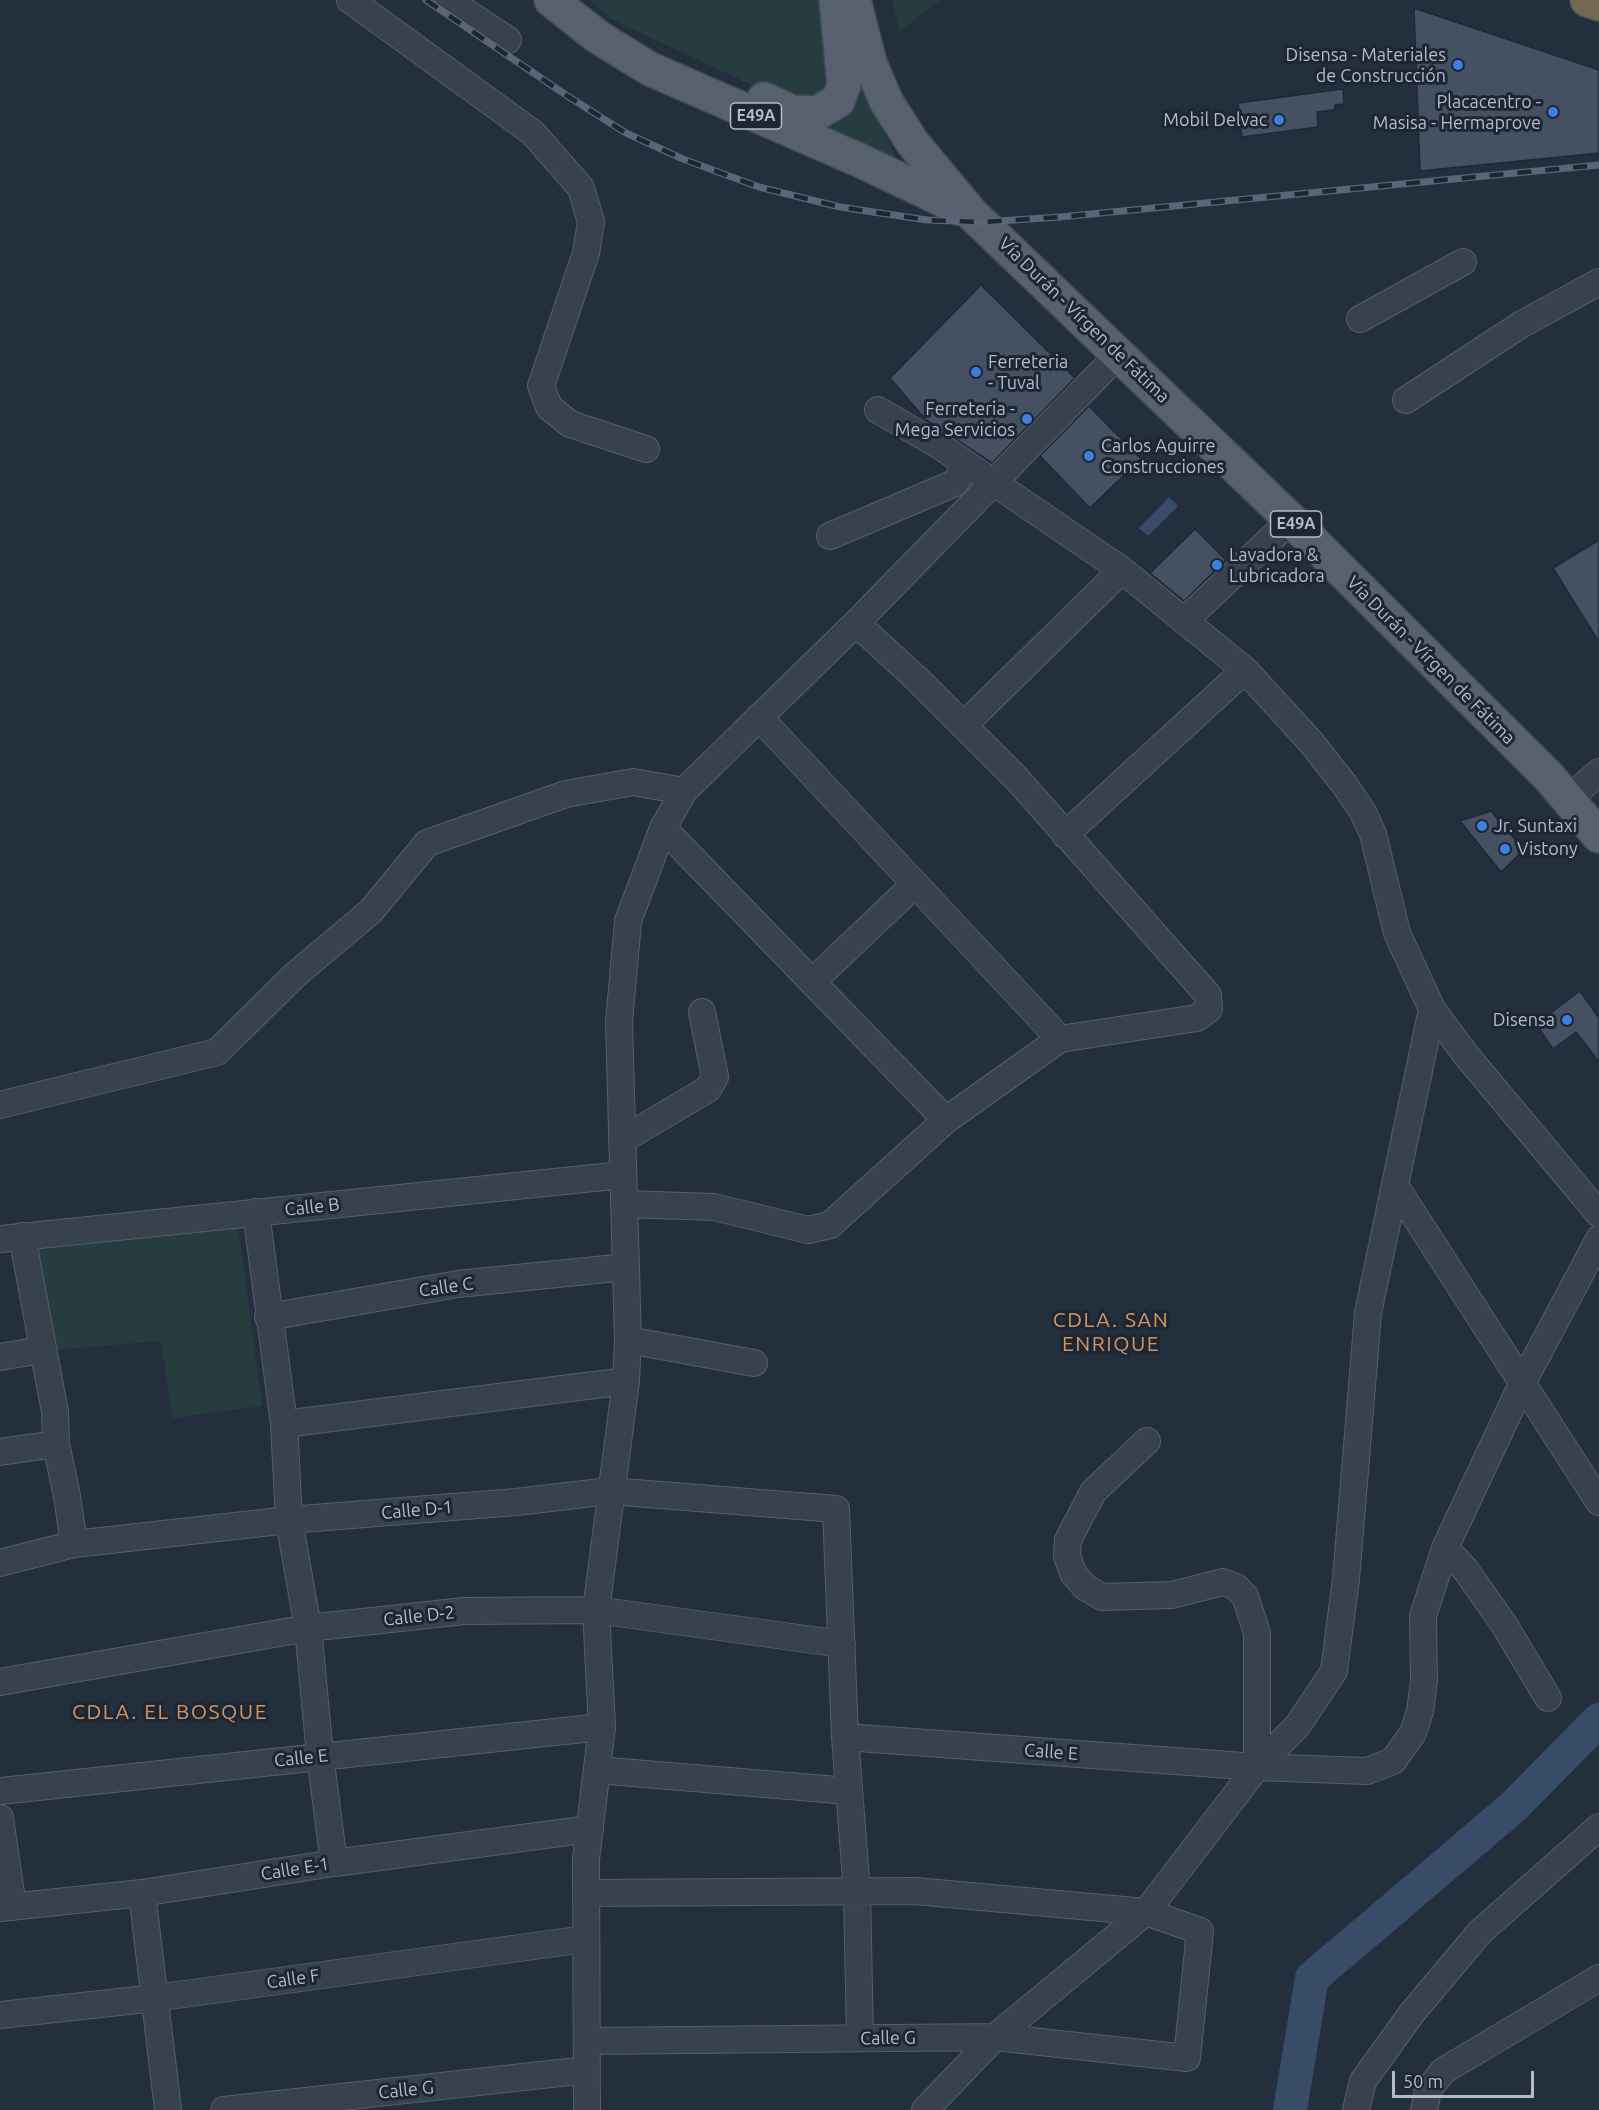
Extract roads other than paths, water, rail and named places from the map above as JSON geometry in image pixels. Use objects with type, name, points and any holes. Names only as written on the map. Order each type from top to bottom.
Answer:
[{"type":"highway","points":[[1587,0],[1599,4]]},
{"type":"main road","name":"Vía Durán - Vírgen de Fátima","points":[[551,0],[598,37],[664,74],[972,214]]},
{"type":"main road","points":[[664,74],[683,68],[703,72],[792,112],[817,113],[838,101],[844,85],[836,0]]},
{"type":"main road","name":"Vía Durán - Vírgen de Fátima","points":[[854,0],[870,63],[886,101],[912,142],[972,214],[1291,520],[1569,799],[1599,836]]},
{"type":"street","points":[[350,0],[533,133],[581,188],[591,222],[586,253],[541,386],[549,407],[570,424],[646,449]]},
{"type":"street","points":[[448,0],[508,40]]},
{"type":"street","points":[[1360,319],[1463,262]]},
{"type":"street","points":[[1406,400],[1522,324],[1599,282]]},
{"type":"street","points":[[587,2110],[586,1858],[602,1727],[596,1610],[626,1381],[628,1340],[619,1022],[628,921],[663,828],[684,791],[856,623],[1119,354]]},
{"type":"street","points":[[878,410],[966,464],[1122,570],[1245,670],[1310,741],[1363,813],[1374,834],[1397,933],[1432,1009],[1466,1055],[1599,1214]]},
{"type":"street","points":[[830,536],[955,483],[966,464]]},
{"type":"street","points":[[1184,621],[1291,520]]},
{"type":"street","points":[[964,725],[1122,570]]},
{"type":"street","points":[[624,1204],[714,1207],[808,1230],[830,1225],[946,1120],[1060,1039],[1197,1018],[1209,1009],[1208,994],[1017,779],[964,725],[856,623]]},
{"type":"street","points":[[1065,835],[1245,670]]},
{"type":"street","points":[[759,717],[1060,1039]]},
{"type":"street","points":[[1569,799],[1599,772]]},
{"type":"street","points":[[0,1105],[217,1052],[295,975],[371,910],[427,843],[566,794],[633,782],[684,791]]},
{"type":"street","points":[[663,828],[946,1120]]},
{"type":"street","points":[[812,982],[915,884]]},
{"type":"street","points":[[925,2110],[995,2037],[1146,1912],[1257,1767],[1298,1725],[1334,1671],[1346,1579],[1368,1313],[1432,1009]]},
{"type":"street","points":[[622,1140],[708,1089],[715,1077],[702,1012]]},
{"type":"street","name":"Calle B","points":[[11,1238],[623,1175]]},
{"type":"street","points":[[1396,1187],[1599,1502]]},
{"type":"street","points":[[256,1212],[268,1317],[284,1424],[289,1520],[308,1628],[320,1755],[334,1863]]},
{"type":"street","points":[[11,1238],[42,1350],[55,1412],[56,1444],[68,1496],[74,1544]]},
{"type":"street","name":"Calle E","points":[[845,1737],[1257,1767],[1367,1771],[1393,1761],[1413,1733],[1420,1711],[1424,1681],[1423,1616],[1445,1548],[1523,1382],[1599,1239]]},
{"type":"street","name":"Calle C","points":[[268,1317],[458,1284],[626,1267]]},
{"type":"street","points":[[628,1340],[754,1363]]},
{"type":"street","points":[[0,1357],[42,1350]]},
{"type":"street","points":[[284,1424],[626,1381]]},
{"type":"street","points":[[1147,1441],[1093,1492],[1068,1540],[1067,1556],[1073,1573],[1085,1587],[1102,1597],[1172,1595],[1223,1582],[1236,1587],[1245,1596],[1257,1633],[1257,1767]]},
{"type":"street","points":[[0,1452],[56,1444]]},
{"type":"street","name":"Calle D-1","points":[[0,1563],[74,1544],[289,1520],[610,1491],[836,1509],[842,1644]]},
{"type":"street","points":[[1445,1548],[1465,1569],[1503,1623],[1548,1698]]},
{"type":"street","name":"Calle D-2","points":[[0,1682],[308,1628],[464,1611],[596,1610],[842,1644]]},
{"type":"street","points":[[842,1644],[845,1737],[857,1892],[860,2038]]},
{"type":"street","name":"Calle E","points":[[0,1791],[320,1755],[602,1727]]},
{"type":"street","points":[[597,1770],[849,1791]]},
{"type":"street","points":[[0,1818],[7,1907]]},
{"type":"street","points":[[1356,2110],[1363,2081],[1412,2013],[1480,1932],[1599,1827]]},
{"type":"street","name":"Calle E-1","points":[[7,1907],[142,1893],[334,1863],[590,1828]]},
{"type":"street","points":[[586,1893],[915,1891],[1146,1912]]},
{"type":"street","points":[[142,1893],[168,2110]]},
{"type":"street","name":"Calle G","points":[[587,2041],[995,2037],[1187,2058],[1200,1931],[1146,1912]]},
{"type":"street","name":"Calle F","points":[[0,2015],[155,1998],[585,1939]]},
{"type":"street","points":[[1424,2110],[1428,2090],[1443,2071],[1599,1978]]},
{"type":"street","name":"Calle G","points":[[224,2110],[587,2070]]},
{"type":"water","points":[[1169,497],[1178,506],[1148,536],[1139,528]]},
{"type":"waterway","points":[[1290,2110],[1312,1978],[1512,1808],[1599,1720]]},
{"type":"railway","points":[[426,0],[626,133],[683,159],[759,187],[840,207],[927,220],[983,222],[1060,217],[1599,165]]},
{"type":"place","name":"Disensa - Materiales de Construcción","points":[[1458,65]]},
{"type":"place","name":"Placacentro - Masisa - Hermaprove","points":[[1553,112]]},
{"type":"place","name":"Mobil Delvac","points":[[1279,120]]},
{"type":"place","name":"Ferreteria - Tuval","points":[[976,372]]},
{"type":"place","name":"Ferreteria - Mega Servicios","points":[[1027,419]]},
{"type":"place","name":"Carlos Aguirre Construcciones","points":[[1089,456]]},
{"type":"place","name":"Lavadora & Lubricadora","points":[[1217,565]]},
{"type":"place","name":"Jr. Suntaxi","points":[[1482,826]]},
{"type":"place","name":"Vistony","points":[[1505,849]]},
{"type":"place","name":"Disensa","points":[[1567,1020]]},
{"type":"district","name":"CDLA. SAN ENRIQUE","points":[[1111,1332]]},
{"type":"district","name":"CDLA. EL BOSQUE","points":[[170,1712]]}]
